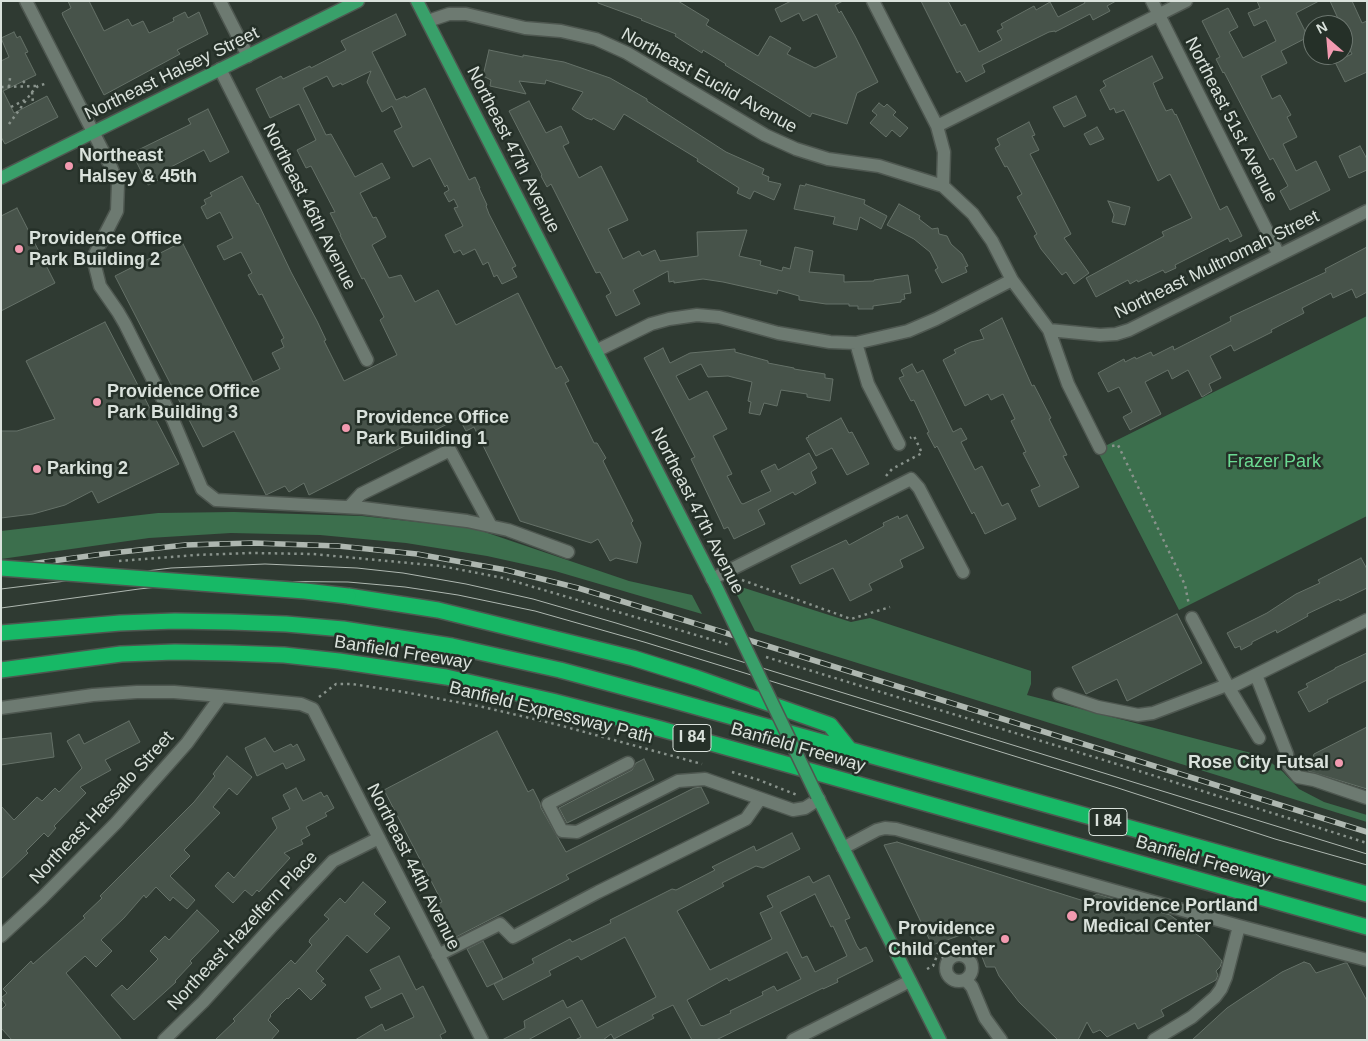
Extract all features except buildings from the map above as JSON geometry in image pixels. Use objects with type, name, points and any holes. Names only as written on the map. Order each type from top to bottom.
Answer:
[{"type":"highway","points":[[1,568],[305,591],[438,610],[634,658],[697,678],[830,725],[850,750]]},
{"type":"highway","name":"Banfield Freeway","points":[[1,633],[74,626],[184,621],[286,624],[397,636],[452,646],[560,670],[659,696],[1367,894]]},
{"type":"highway","name":"Banfield Freeway","points":[[1,670],[121,654],[175,652],[230,653],[340,661],[446,677],[652,726],[1367,927]]},
{"type":"main road","name":"Northeast Halsey Street","points":[[1,178],[358,1]]},
{"type":"main road","name":"Northeast 47th Avenue","points":[[417,1],[713,582],[818,798],[940,1040]]},
{"type":"street","points":[[26,1],[118,184],[117,211],[95,254],[97,276],[104,294],[118,312],[164,403],[202,489],[216,500],[349,507],[467,521],[508,530],[568,552]]},
{"type":"street","points":[[220,1],[248,56]]},
{"type":"street","points":[[873,1],[937,126],[944,152],[943,186],[973,214],[992,241],[1012,280],[1049,330],[1068,384],[1100,448]]},
{"type":"street","name":"Northeast 51st Avenue","points":[[1152,1],[1279,255]]},
{"type":"street","points":[[937,126],[1186,1]]},
{"type":"street","name":"Northeast Euclid Avenue","points":[[428,22],[449,14],[466,14],[525,28],[561,31],[596,39],[628,53],[765,135],[796,150],[828,159],[879,166],[943,186]]},
{"type":"street","name":"Northeast 46th Avenue","points":[[220,70],[367,360]]},
{"type":"street","name":"Northeast Multnomah Street","points":[[1049,330],[1100,335],[1116,334],[1129,330],[1367,211]]},
{"type":"street","points":[[596,351],[651,324],[697,315],[719,317],[778,333],[830,342],[856,343],[908,331],[936,320],[1012,280]]},
{"type":"street","points":[[856,343],[868,384],[899,444]]},
{"type":"street","points":[[349,507],[362,494],[450,450],[491,526]]},
{"type":"street","points":[[713,582],[729,570],[911,479],[919,488],[962,572]]},
{"type":"street","points":[[1192,618],[1228,686],[1259,738]]},
{"type":"street","points":[[1059,694],[1098,707],[1138,715],[1153,713],[1256,675],[1367,620]]},
{"type":"street","points":[[1256,675],[1287,754],[1288,765],[1298,777],[1314,780],[1367,798]]},
{"type":"street","points":[[1,708],[92,695],[174,692],[301,704],[313,709]]},
{"type":"street","name":"Northeast Hassalo Street","points":[[1,936],[42,898],[116,823],[187,743],[221,696]]},
{"type":"street","name":"Northeast 44th Avenue","points":[[313,709],[482,1040]]},
{"type":"street","points":[[628,763],[548,804],[562,831],[577,832],[678,781],[705,779],[793,810],[806,808],[818,798]]},
{"type":"street","points":[[438,955],[500,924],[513,937],[598,892],[746,819],[760,799]]},
{"type":"street","points":[[843,848],[877,830],[885,828],[896,829],[1239,926],[1367,960]]},
{"type":"street","name":"Northeast Hazelfern Place","points":[[164,1040],[203,1002],[333,861],[379,838]]},
{"type":"street","points":[[1154,1040],[1192,1017],[1221,989],[1226,978],[1239,926]]},
{"type":"street","points":[[960,955],[970,961],[972,967],[971,974],[966,980],[954,980],[948,975],[946,968],[948,962],[953,957],[960,955]]},
{"type":"street","points":[[966,980],[972,987],[985,1018],[1001,1040]]},
{"type":"street","points":[[794,1040],[910,981]]},
{"type":"path","points":[[9,87],[10,78]]},
{"type":"path","points":[[23,81],[28,87]]},
{"type":"path","points":[[1,87],[28,87],[48,83]]},
{"type":"path","points":[[9,124],[38,86]]},
{"type":"path","points":[[32,92],[33,103]]},
{"type":"path","points":[[11,107],[28,98]]},
{"type":"path","points":[[885,492],[886,475],[892,469],[922,453],[914,436],[899,444]]},
{"type":"path","points":[[1100,448],[1118,445],[1185,585],[1192,618]]},
{"type":"path","points":[[116,561],[252,553],[323,555],[441,566],[503,578],[736,648]]},
{"type":"path","points":[[729,570],[734,578],[852,620],[890,607]]},
{"type":"path","points":[[764,656],[1367,843]]},
{"type":"path","name":"Banfield Expressway Path","points":[[313,709],[319,696],[336,684],[352,684],[483,707],[556,724],[708,766]]},
{"type":"path","points":[[726,771],[759,780],[796,795],[818,798]]},
{"type":"path","points":[[927,969],[933,966],[938,953],[948,962]]},
{"type":"green space","name":"Frazer Park","points":[[1367,316],[1367,516],[1179,610],[1097,450]]},
{"type":"green space","points":[[234,512],[362,516],[473,528],[629,581],[692,595],[702,614],[555,571],[487,556],[406,543],[320,535],[231,533],[149,538],[1,559],[1,531],[158,513]]},
{"type":"green space","points":[[738,586],[851,622],[870,618],[1031,671],[1031,684],[1027,695],[1251,753],[1268,760],[1299,789],[1324,802],[1367,815],[1367,822],[755,631],[733,587]]},
{"type":"tram line","points":[[1,589],[171,568],[265,564],[357,568],[403,573],[466,584],[533,599],[616,623],[1367,854]]},
{"type":"tram line","points":[[1,608],[139,589],[238,581],[348,582],[405,587],[458,595],[535,611],[644,642],[1118,788],[1275,839],[1367,865]]},
{"type":"railway","points":[[1,568],[185,545],[253,543],[338,546],[417,554],[506,570],[578,588],[687,621],[1367,832]]},
{"type":"place","name":"Northeast Halsey & 45th","points":[[69,166]]},
{"type":"place","name":"Providence Office Park Building 2","points":[[19,249]]},
{"type":"place","name":"Providence Office Park Building 3","points":[[97,402]]},
{"type":"place","name":"Providence Office Park Building 1","points":[[346,428]]},
{"type":"place","name":"Parking 2","points":[[37,469]]},
{"type":"place","name":"Rose City Futsal","points":[[1339,763]]},
{"type":"place","name":"Providence Portland Medical Center","points":[[1072,916]]},
{"type":"place","name":"Providence Child Center","points":[[1005,939]]}]
